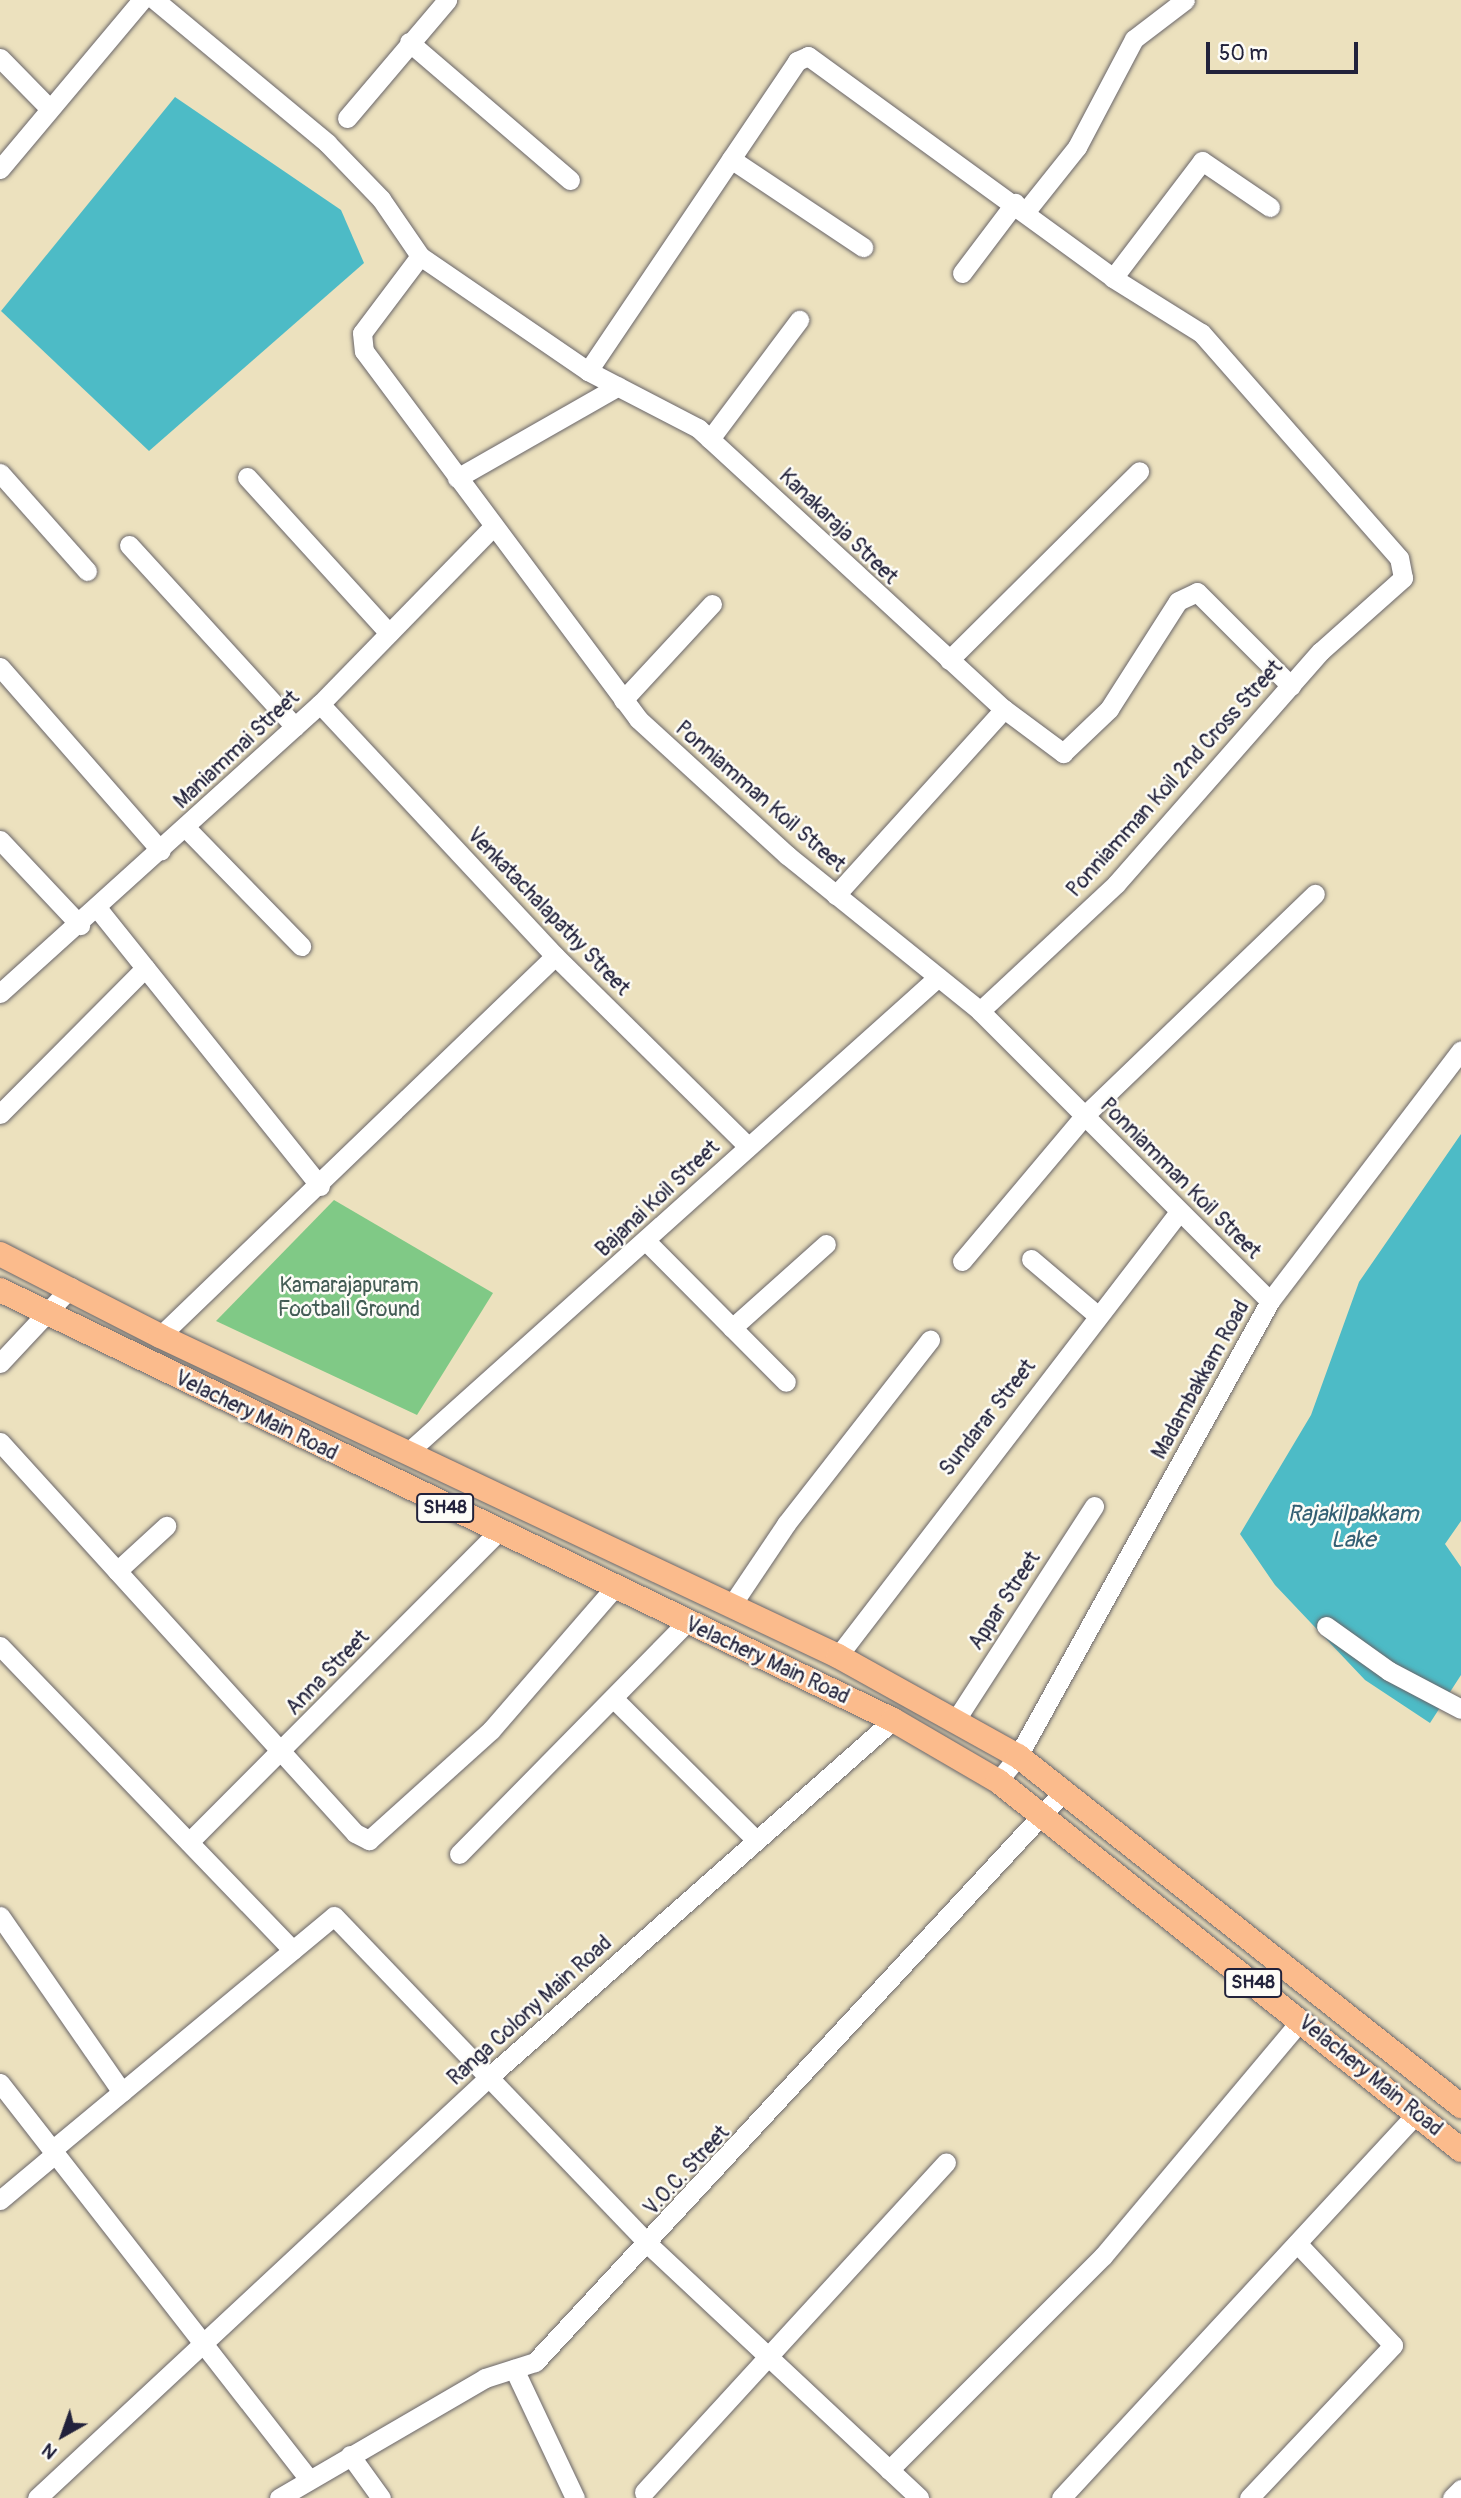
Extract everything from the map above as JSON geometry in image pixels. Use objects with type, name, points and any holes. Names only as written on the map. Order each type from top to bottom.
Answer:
[{"type":"main road","name":"Velachery Main Road","points":[[0,1254],[71,1287],[159,1336],[838,1656],[1018,1756],[1461,2106]]},
{"type":"main road","name":"Velachery Main Road","points":[[0,1290],[497,1533],[893,1720],[998,1781],[1461,2150]]},
{"type":"street","points":[[0,169],[142,0]]},
{"type":"street","points":[[155,0],[327,143],[382,199],[421,256]]},
{"type":"street","points":[[346,118],[447,0]]},
{"type":"street","points":[[961,273],[1077,147],[1133,39],[1185,0]]},
{"type":"street","points":[[409,42],[570,180]]},
{"type":"street","points":[[588,371],[797,61],[808,57],[1021,207],[1113,278],[1202,160],[1270,207]]},
{"type":"street","points":[[0,58],[50,109]]},
{"type":"street","points":[[731,159],[863,247]]},
{"type":"street","name":"Kanakaraja Street","points":[[421,256],[588,371],[710,439],[1004,709],[1063,753],[1109,709],[1178,601],[1197,592],[1291,686]]},
{"type":"street","name":"Ponniamman Koil Street","points":[[421,256],[362,333],[361,343],[457,478],[623,700],[836,895],[980,1011],[1270,1301]]},
{"type":"street","name":"Ponniamman Koil 2nd Cross Street","points":[[980,1011],[1116,884],[1291,686],[1403,578],[1399,558],[1201,333],[1113,278]]},
{"type":"street","points":[[710,439],[799,320]]},
{"type":"street","points":[[457,478],[618,386]]},
{"type":"street","points":[[949,660],[1139,471]]},
{"type":"street","points":[[0,472],[86,571]]},
{"type":"street","points":[[247,477],[389,633]]},
{"type":"street","name":"Maniammai Street","points":[[0,993],[98,909],[320,704],[493,527]]},
{"type":"street","points":[[129,545],[295,727]]},
{"type":"street","points":[[623,700],[712,604]]},
{"type":"street","points":[[0,667],[161,851]]},
{"type":"street","name":"Venkatachalapathy Street","points":[[320,704],[555,956],[748,1146]]},
{"type":"street","points":[[836,895],[1004,709]]},
{"type":"street","points":[[186,828],[301,946]]},
{"type":"street","points":[[0,840],[80,925]]},
{"type":"street","points":[[962,1261],[1085,1115],[1315,894]]},
{"type":"street","points":[[98,909],[320,1186]]},
{"type":"street","points":[[159,1336],[320,1186],[555,956]]},
{"type":"street","points":[[0,1114],[145,968]]},
{"type":"street","name":"Bajanai Koil Street","points":[[407,1452],[647,1242],[748,1146],[938,977]]},
{"type":"street","name":"Madambakkam Road","points":[[998,1781],[1018,1756],[1270,1301],[1461,1050]]},
{"type":"street","name":"Sundarar Street","points":[[838,1656],[1097,1315],[1179,1212]]},
{"type":"street","points":[[647,1242],[786,1382]]},
{"type":"street","points":[[732,1328],[826,1244]]},
{"type":"street","points":[[1031,1259],[1097,1315]]},
{"type":"street","points":[[0,1363],[71,1287]]},
{"type":"street","points":[[731,1606],[786,1524],[930,1340]]},
{"type":"street","points":[[0,1442],[355,1833],[376,1837],[491,1730],[614,1588]]},
{"type":"street","name":"Appar Street","points":[[955,1721],[1094,1506]]},
{"type":"street","points":[[117,1571],[166,1526]]},
{"type":"street","name":"Anna Street","points":[[189,1842],[282,1753],[497,1533]]},
{"type":"street","points":[[460,1854],[687,1623]]},
{"type":"street","points":[[1326,1626],[1389,1671],[1461,1709]]},
{"type":"street","points":[[0,1646],[293,1950]]},
{"type":"street","points":[[614,1699],[756,1840]]},
{"type":"street","name":"Ranga Colony Main Road","points":[[37,2498],[205,2345],[490,2076],[893,1720]]},
{"type":"street","name":"V.O.C. Street","points":[[279,2498],[308,2478],[485,2378],[536,2362],[649,2245],[1043,1819],[1063,1792]]},
{"type":"street","points":[[0,1916],[122,2092]]},
{"type":"street","points":[[0,2200],[122,2092],[293,1950],[323,1920],[340,1919],[649,2245],[919,2498]]},
{"type":"street","points":[[889,2470],[1103,2256],[1301,2020]]},
{"type":"street","points":[[0,2083],[308,2478]]},
{"type":"street","points":[[1062,2498],[1417,2113]]},
{"type":"street","points":[[644,2492],[946,2162]]},
{"type":"street","points":[[1249,2498],[1394,2345],[1297,2243]]},
{"type":"street","points":[[513,2369],[575,2498]]},
{"type":"street","points":[[350,2455],[381,2498]]},
{"type":"street","points":[[1452,2498],[1461,2489]]},
{"type":"green space","name":"Kamarajapuram Football Ground","points":[[334,1200],[493,1293],[417,1415],[216,1321]]},
{"type":"water","points":[[175,97],[341,210],[364,263],[149,451],[1,311]]},
{"type":"water","name":"Rajakilpakkam Lake","points":[[1461,1134],[1461,1521],[1445,1544],[1461,1567],[1461,1675],[1430,1723],[1365,1680],[1275,1585],[1240,1534],[1311,1415],[1359,1282]]}]
